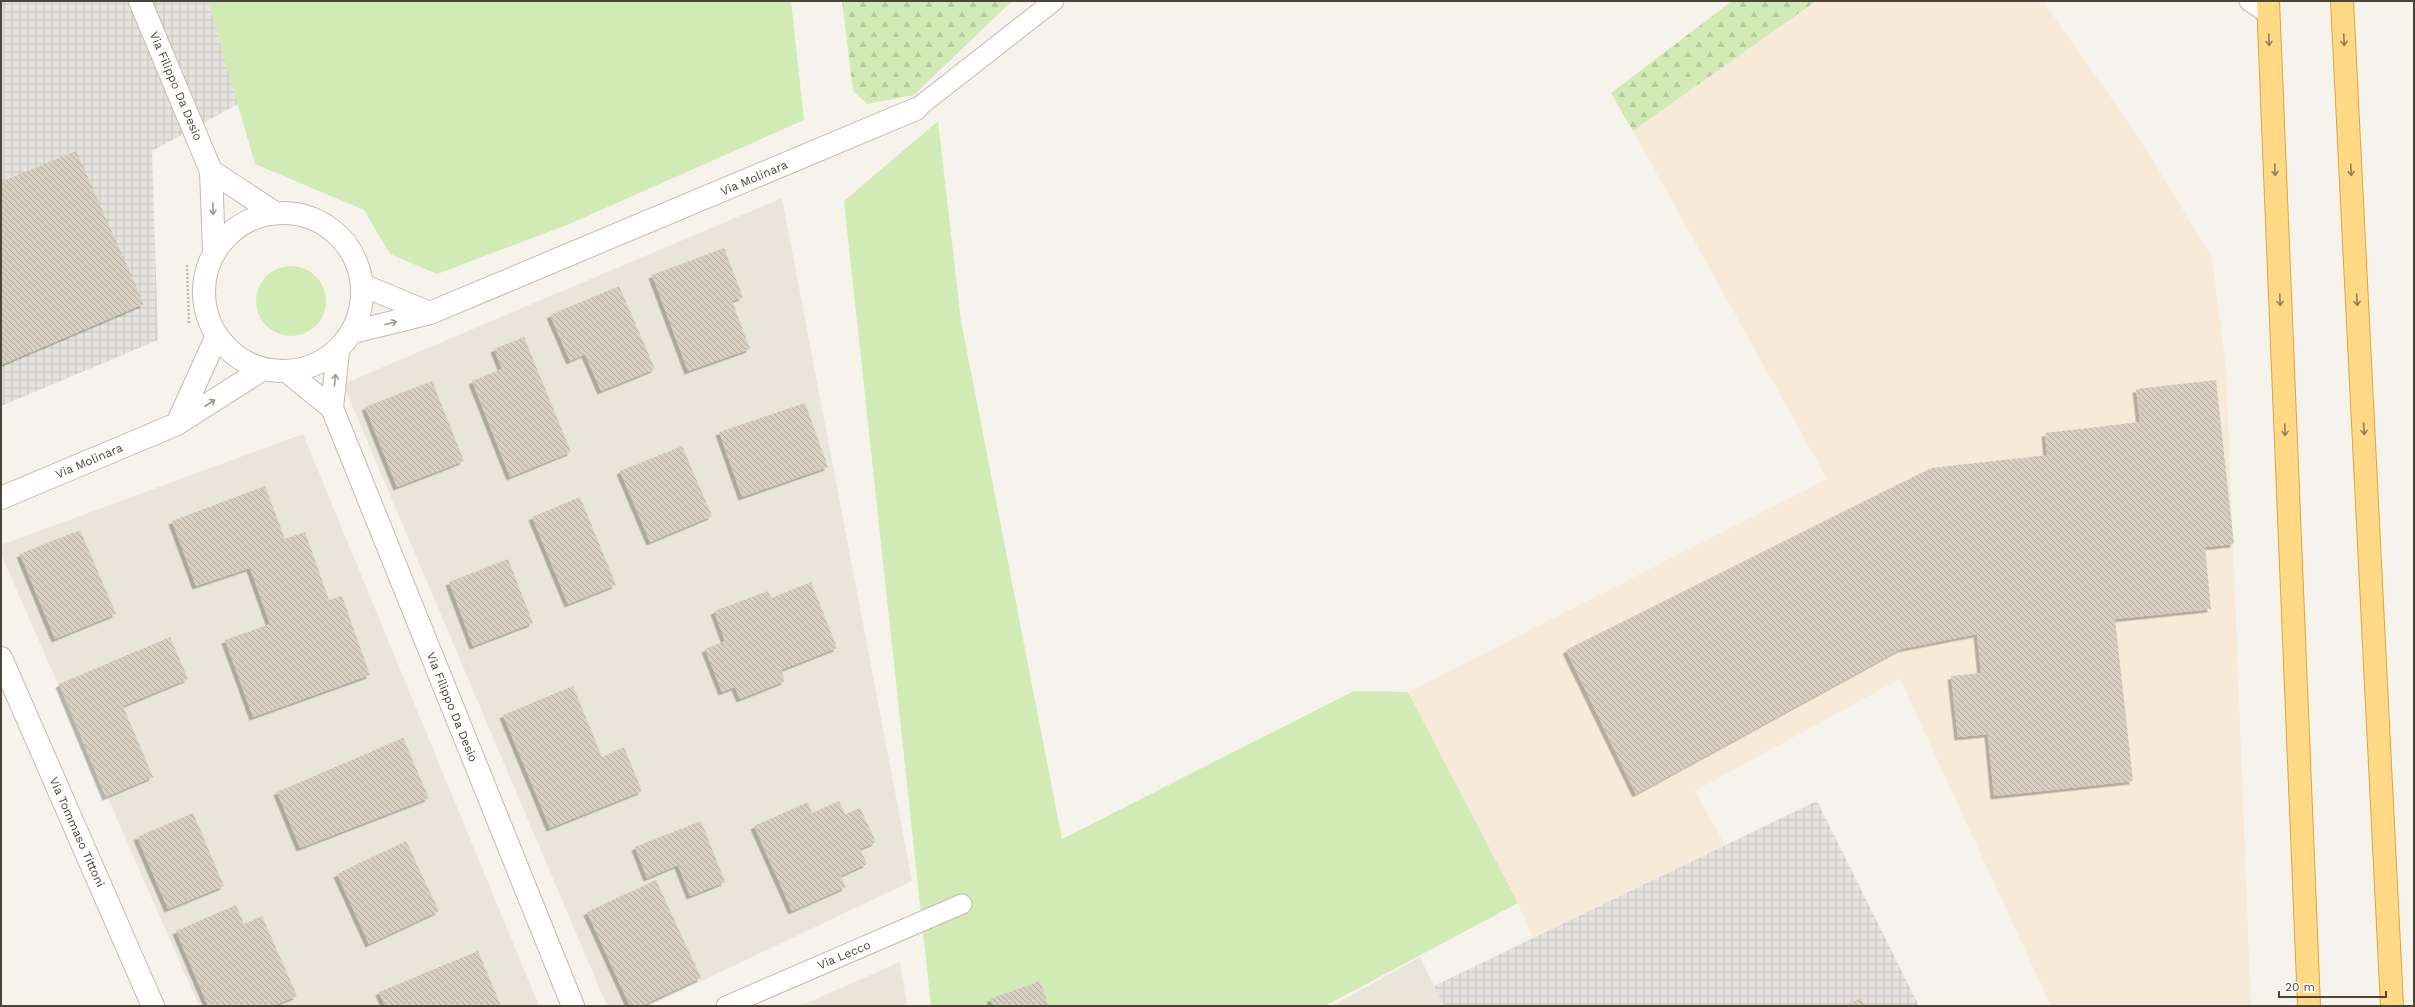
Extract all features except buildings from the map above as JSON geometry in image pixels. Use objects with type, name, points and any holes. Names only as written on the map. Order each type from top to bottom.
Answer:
[{"type":"highway","points":[[2342,1],[2392,1006]]},
{"type":"highway","points":[[2268,8],[2309,1006]]},
{"type":"street","name":"Via Filippo Da Desio","points":[[140,1],[212,170],[214,251]]},
{"type":"street","name":"Via Molinara","points":[[353,332],[430,313],[916,109]]},
{"type":"street","points":[[212,170],[275,213]]},
{"type":"street","points":[[275,213],[300,215],[323,224],[342,240],[356,260],[362,285],[361,309],[353,332],[338,351],[288,373],[260,371],[216,338],[204,309],[203,279],[214,251],[240,225],[275,213]]},
{"type":"street","points":[[362,285],[430,313]]},
{"type":"street","points":[[177,424],[216,338]]},
{"type":"street","name":"Via Filippo Da Desio","points":[[338,351],[332,408],[573,1006]]},
{"type":"street","name":"Via Molinara","points":[[1,498],[177,424],[260,371]]},
{"type":"street","name":"Via Filippo Da Desio","points":[[288,373],[332,408]]},
{"type":"street","name":"Via Tommaso Tittoni","points":[[1,658],[153,1006]]},
{"type":"lane","name":"Via Molinara","points":[[916,109],[1054,1]]},
{"type":"lane","points":[[2250,1],[2268,8]]},
{"type":"lane","name":"Via Lecco","points":[[726,1006],[962,904]]},
{"type":"path","points":[[188,263],[186,269],[189,329]]},
{"type":"shaded area","points":[[1,1],[208,1],[238,104],[152,151],[158,340],[1,406]]},
{"type":"shaded area","points":[[1816,1],[2043,1],[2140,139],[2212,258],[2226,367],[2251,1006],[2051,1006],[1900,679],[1695,791],[1725,845],[1533,938],[1518,903],[1408,692],[1827,479],[1633,131]]},
{"type":"shaded area","points":[[782,198],[912,881],[649,1006],[607,1006],[343,384]]},
{"type":"shaded area","points":[[303,434],[539,1006],[199,1006],[1,554],[1,545]]},
{"type":"shaded area","points":[[1817,801],[1919,1006],[1444,1006],[1434,986]]},
{"type":"shaded area","points":[[1420,957],[1444,1006],[1332,1006]]},
{"type":"shaded area","points":[[900,962],[907,1006],[800,1006]]},
{"type":"green space","points":[[208,1],[791,1],[804,120],[567,225],[437,274],[390,254],[364,210],[255,164]]},
{"type":"green space","points":[[842,1],[1012,1],[914,95],[867,104],[853,91]]},
{"type":"green space","points":[[1732,1],[1816,1],[1633,131],[1611,93]]},
{"type":"green space","points":[[938,121],[961,321],[1062,839],[1354,691],[1408,692],[1518,903],[1325,1006],[931,1006],[844,201]]},
{"type":"green space","points":[[291,266],[304,269],[316,276],[323,288],[326,301],[323,314],[316,326],[304,333],[291,336],[278,333],[266,326],[259,314],[256,301],[259,288],[266,276],[278,269]]}]
